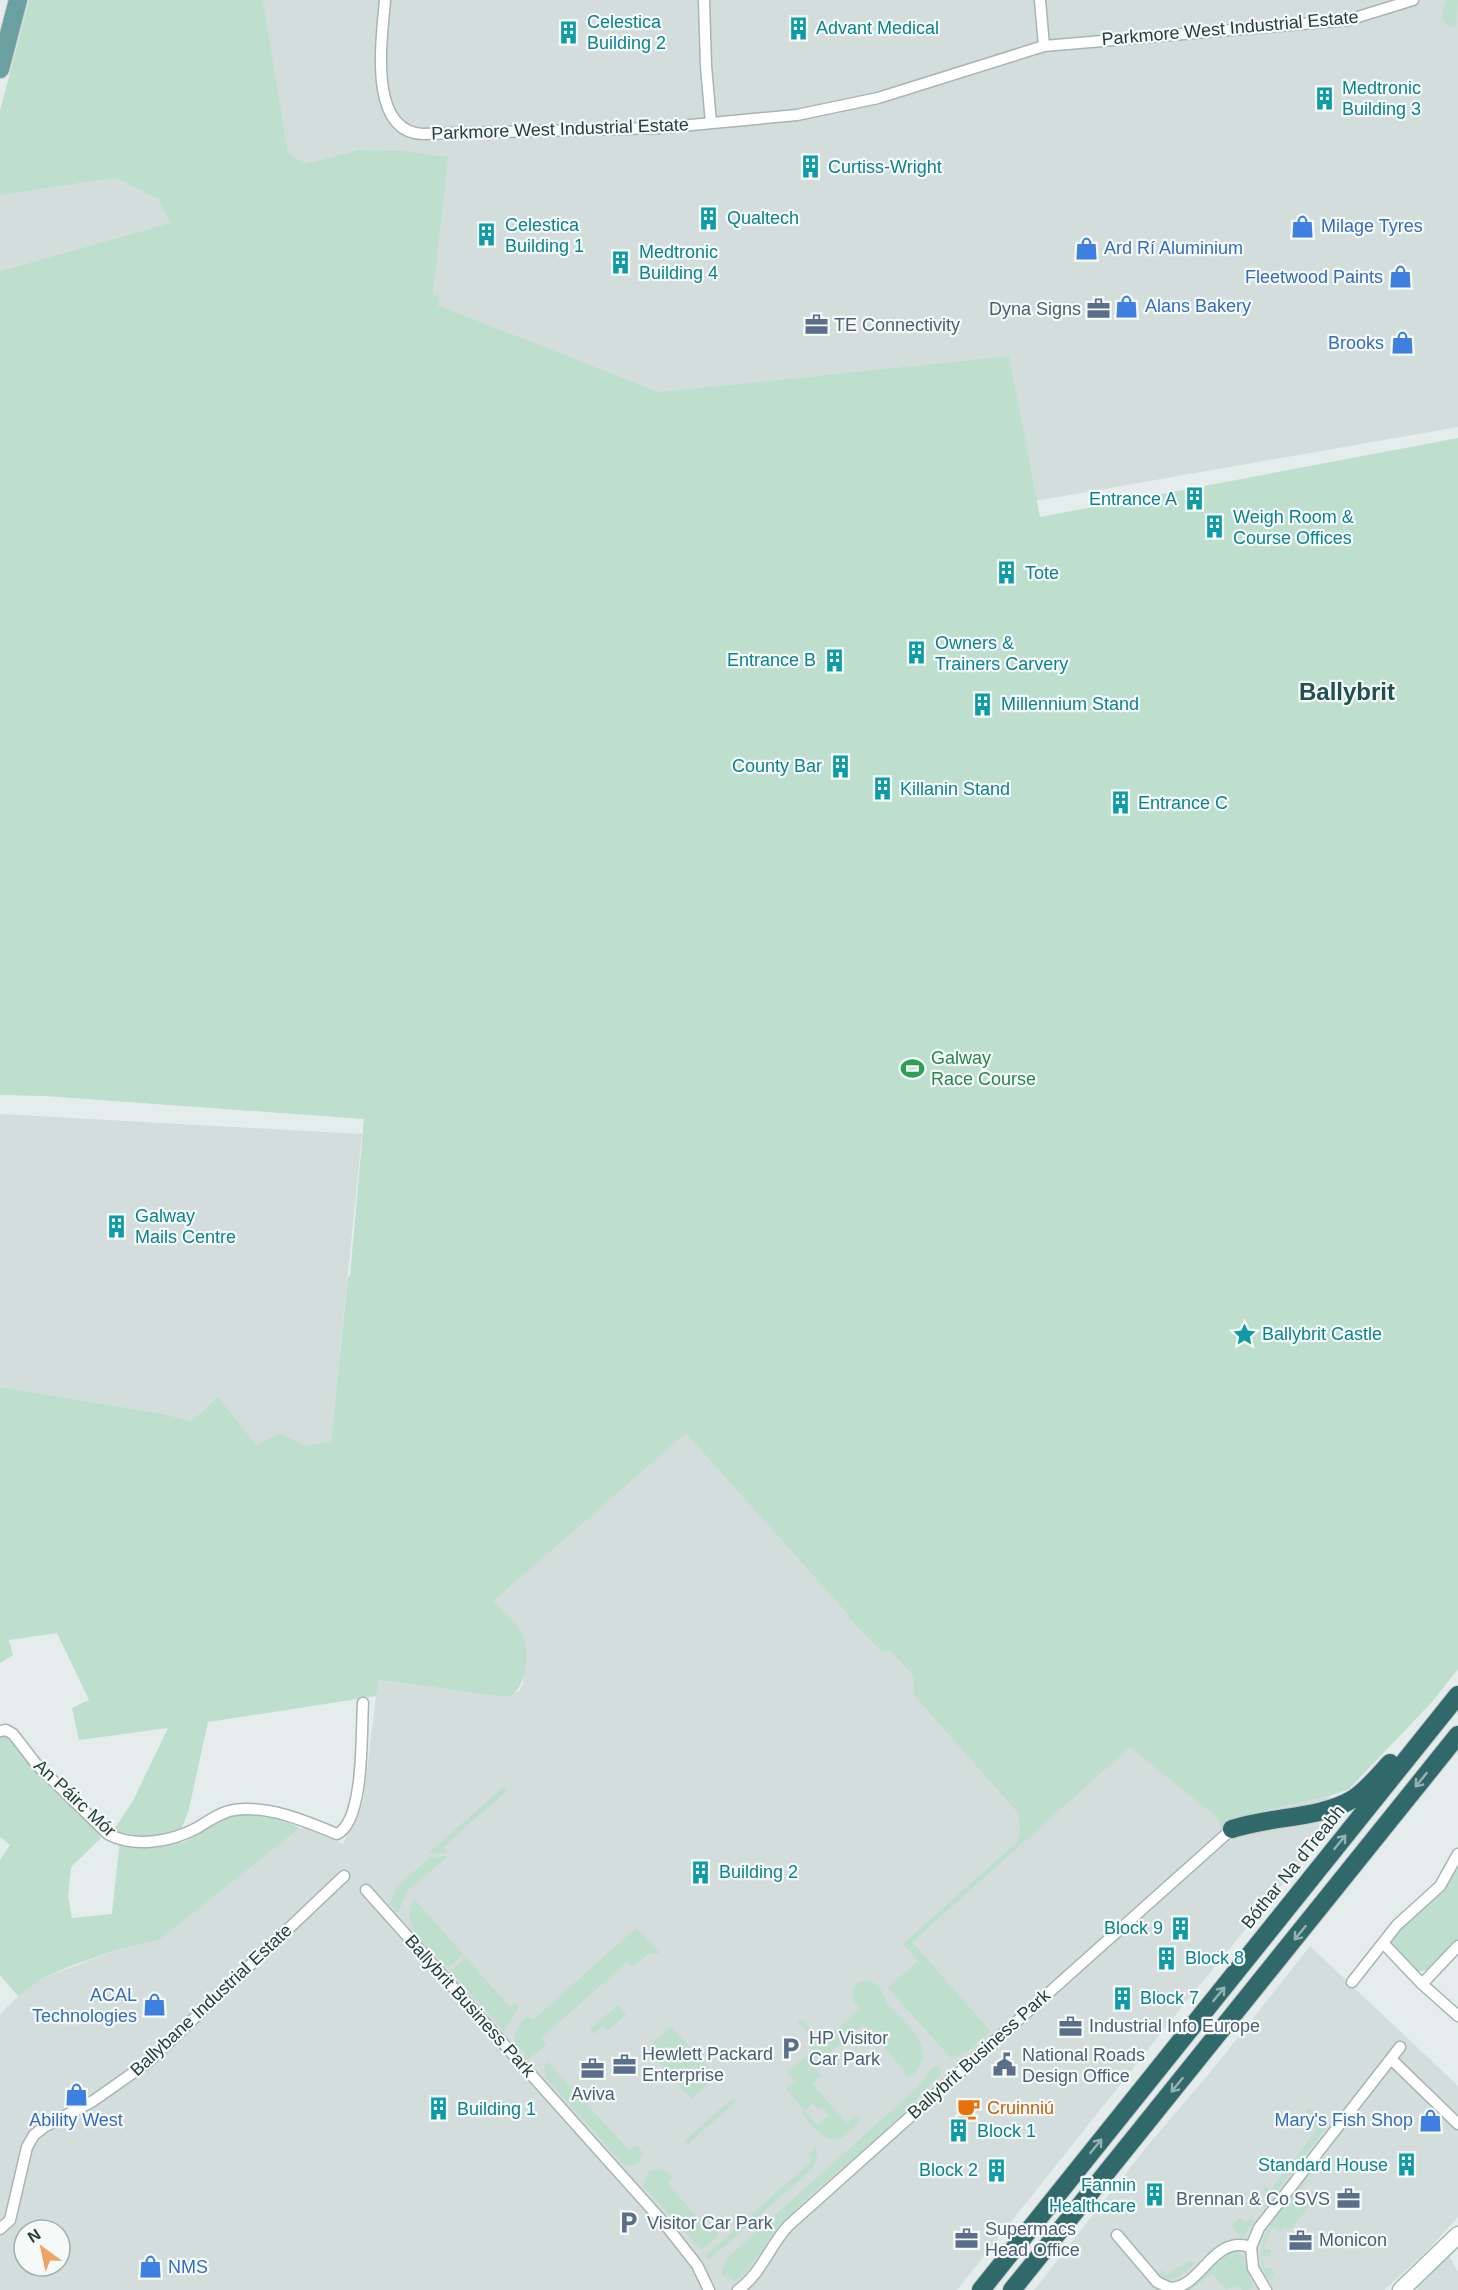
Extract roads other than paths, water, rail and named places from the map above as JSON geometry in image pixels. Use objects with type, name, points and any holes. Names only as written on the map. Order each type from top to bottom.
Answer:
[{"type":"highway","points":[[1232,1829],[1252,1822],[1325,1809],[1354,1798],[1366,1788],[1423,1725],[1454,1700]]},
{"type":"highway","name":"Bóthar Na dTreabh","points":[[981,2290],[1454,1700]]},
{"type":"highway","points":[[1012,2290],[1458,1735]]},
{"type":"highway","points":[[1024,2290],[1078,2208]]},
{"type":"main road","points":[[0,69],[18,0]]},
{"type":"main road","points":[[1401,2290],[1458,2235]]},
{"type":"street","name":"Parkmore West Industrial Estate","points":[[385,0],[382,45],[385,101],[390,117],[408,132],[429,134],[711,123],[797,115],[860,102],[1044,46],[1348,20],[1413,0]]},
{"type":"street","name":"Parkmore West Industrial Estate","points":[[704,0],[711,123]]},
{"type":"street","points":[[1040,0],[1044,46]]},
{"type":"street","name":"An Páirc Mór","points":[[0,1731],[6,1730],[13,1734],[50,1778],[108,1834],[118,1839],[142,1842],[177,1836],[233,1810],[275,1812],[337,1834],[342,1831],[351,1817],[357,1794],[363,1702]]},
{"type":"street","name":"Ballybrit Business Park","points":[[738,2290],[758,2272],[769,2250],[788,2226],[1232,1829]]},
{"type":"street","points":[[1352,1982],[1397,1925],[1440,1886],[1458,1854]]},
{"type":"street","name":"Ballybane Industrial Estate","points":[[0,2229],[10,2220],[25,2154],[34,2135],[44,2127],[93,2101],[147,2063],[344,1876]]},
{"type":"street","name":"Ballybrit Business Park","points":[[366,1890],[664,2223],[698,2265],[709,2290]]},
{"type":"street","points":[[1384,1944],[1422,1984],[1458,2016]]},
{"type":"street","points":[[1422,1984],[1444,1958],[1458,1947]]},
{"type":"street","points":[[1266,2290],[1253,2268],[1251,2247],[1259,2228],[1400,2047]]},
{"type":"street","points":[[1391,2059],[1458,2124]]},
{"type":"street","points":[[1116,2235],[1157,2282],[1170,2288],[1183,2284],[1228,2246],[1242,2244],[1251,2247]]},
{"type":"place","name":"Advant Medical","points":[[798,28]]},
{"type":"place","name":"Celestica Building 2","points":[[569,32]]},
{"type":"place","name":"Medtronic Building 3","points":[[1324,98]]},
{"type":"place","name":"Curtiss-Wright","points":[[810,167]]},
{"type":"place","name":"Qualtech","points":[[709,218]]},
{"type":"place","name":"Milage Tyres","points":[[1303,226]]},
{"type":"place","name":"Celestica Building 1","points":[[487,235]]},
{"type":"place","name":"Ard Rí Aluminium","points":[[1086,248]]},
{"type":"place","name":"Medtronic Building 4","points":[[621,262]]},
{"type":"place","name":"Fleetwood Paints","points":[[1401,277]]},
{"type":"place","name":"Alans Bakery","points":[[1127,306]]},
{"type":"place","name":"Dyna Signs","points":[[1099,309]]},
{"type":"place","name":"TE Connectivity","points":[[816,325]]},
{"type":"place","name":"Brooks","points":[[1402,343]]},
{"type":"place","name":"Entrance A","points":[[1195,499]]},
{"type":"place","name":"Weigh Room & Course Offices","points":[[1215,527]]},
{"type":"place","name":"Tote","points":[[1007,573]]},
{"type":"place","name":"Owners & Trainers Carvery","points":[[917,653]]},
{"type":"place","name":"Entrance B","points":[[834,660]]},
{"type":"place","name":"Millennium Stand","points":[[983,704]]},
{"type":"place","name":"County Bar","points":[[840,766]]},
{"type":"place","name":"Killanin Stand","points":[[882,789]]},
{"type":"place","name":"Entrance C","points":[[1120,803]]},
{"type":"place","name":"Galway Race Course","points":[[913,1068]]},
{"type":"place","name":"Galway Mails Centre","points":[[117,1226]]},
{"type":"place","name":"Ballybrit Castle","points":[[1244,1334]]},
{"type":"place","name":"Building 2","points":[[701,1872]]},
{"type":"place","name":"Block 9","points":[[1181,1928]]},
{"type":"place","name":"Block 8","points":[[1167,1958]]},
{"type":"place","name":"Block 7","points":[[1122,1998]]},
{"type":"place","name":"ACAL Technologies","points":[[155,2005]]},
{"type":"place","name":"Industrial Info Europe","points":[[1071,2026]]},
{"type":"place","name":"HP Visitor Car Park","points":[[791,2048]]},
{"type":"place","name":"Hewlett Packard Enterprise","points":[[624,2064]]},
{"type":"place","name":"National Roads Design Office","points":[[1004,2065]]},
{"type":"place","name":"Aviva","points":[[593,2068]]},
{"type":"place","name":"Ability West","points":[[76,2094]]},
{"type":"place","name":"Cruinniú","points":[[969,2108]]},
{"type":"place","name":"Building 1","points":[[439,2109]]},
{"type":"place","name":"Mary's Fish Shop","points":[[1431,2120]]},
{"type":"place","name":"Block 1","points":[[959,2131]]},
{"type":"place","name":"Standard House","points":[[1406,2165]]},
{"type":"place","name":"Block 2","points":[[996,2170]]},
{"type":"place","name":"Fannin Healthcare","points":[[1154,2195]]},
{"type":"place","name":"Brennan & Co SVS","points":[[1348,2199]]},
{"type":"place","name":"Visitor Car Park","points":[[629,2223]]},
{"type":"place","name":"Supermacs Head Office","points":[[967,2239]]},
{"type":"place","name":"Monicon","points":[[1301,2240]]},
{"type":"place","name":"NMS","points":[[150,2267]]},
{"type":"district","name":"Ballybrit","points":[[1347,691]]}]
